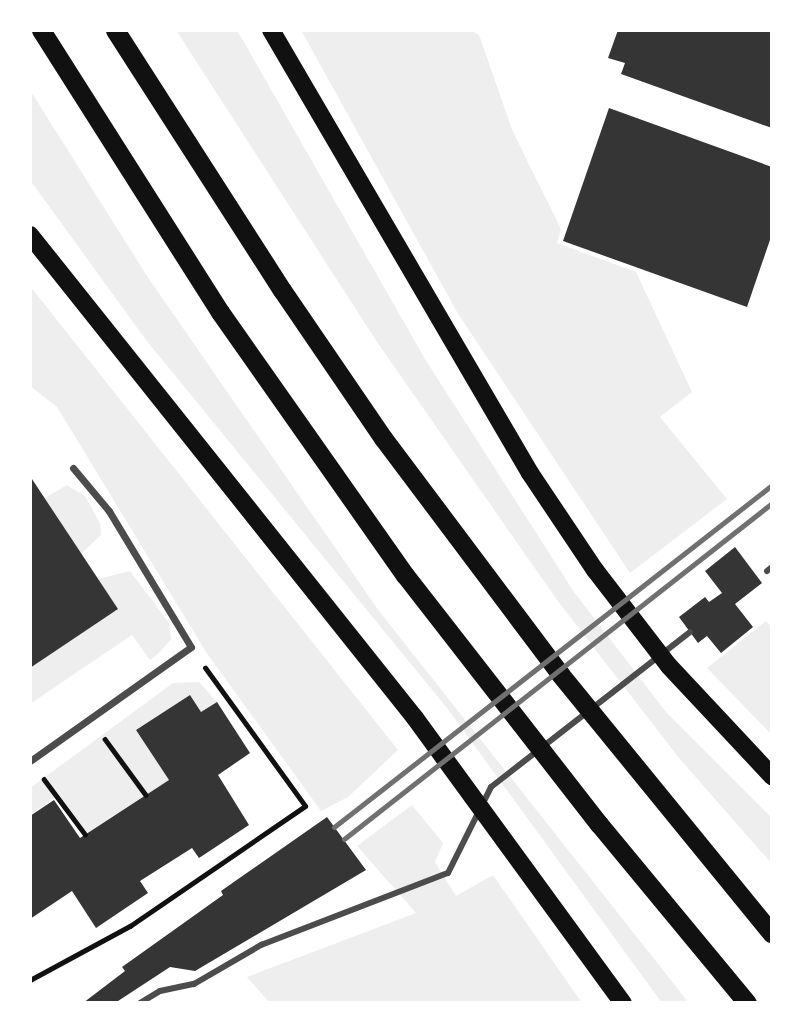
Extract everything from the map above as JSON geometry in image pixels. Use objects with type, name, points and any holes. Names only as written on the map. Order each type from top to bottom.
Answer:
[{"type":"highway","points":[[41,30],[213,300],[390,554],[598,824],[747,1003]]},
{"type":"highway","points":[[115,30],[282,290],[383,438],[560,674],[772,934]]},
{"type":"main road","points":[[271,30],[449,337],[588,559],[669,666],[772,776]]},
{"type":"main road","points":[[30,235],[415,718],[623,1003]]},
{"type":"street","points":[[30,761],[191,647],[108,511],[74,468]]},
{"type":"street","points":[[140,1003],[160,991],[194,984],[261,945],[448,873],[491,787],[690,632]]},
{"type":"path","points":[[30,980],[130,926],[305,806],[191,647]]},
{"type":"path","points":[[89,720],[146,795]]},
{"type":"path","points":[[44,778],[85,834]]},
{"type":"shaded area","points":[[176,30],[237,30],[425,359],[574,592],[666,712],[772,818],[772,864],[679,758],[557,600],[377,342]]},
{"type":"shaded area","points":[[301,30],[470,30],[479,35],[513,132],[561,229],[557,243],[636,272],[692,392],[660,417],[727,499],[630,573],[457,312]]},
{"type":"shaded area","points":[[30,90],[147,276],[379,611],[689,1003],[662,1003],[447,708],[146,340],[30,180]]},
{"type":"shaded area","points":[[30,286],[398,750],[348,797],[321,811],[206,652],[57,407],[30,386]]},
{"type":"shaded area","points":[[67,485],[85,496],[100,523],[101,535],[81,554],[45,498]]},
{"type":"shaded area","points":[[130,571],[169,623],[171,639],[150,660],[132,635],[30,704],[30,668],[117,610],[98,579]]},
{"type":"shaded area","points":[[766,621],[772,628],[772,735],[707,668]]},
{"type":"shaded area","points":[[199,682],[217,702],[201,712],[190,695],[136,730],[169,780],[85,834],[57,796],[30,815],[30,788],[173,683]]},
{"type":"shaded area","points":[[412,805],[443,843],[435,862],[456,896],[493,875],[582,1003],[270,1003],[247,977],[416,913],[357,846]]},
{"type":"building","points":[[618,30],[772,30],[772,128],[621,74],[625,63],[608,58]]},
{"type":"building","points":[[609,108],[772,167],[772,234],[747,307],[563,241]]},
{"type":"building","points":[[30,476],[118,609],[30,668]]},
{"type":"building","points":[[735,547],[762,583],[735,604],[753,627],[721,653],[707,636],[698,643],[679,617],[705,597],[709,602],[722,593],[705,571]]},
{"type":"building","points":[[190,695],[201,712],[217,702],[250,753],[218,775],[249,825],[199,858],[192,848],[140,881],[148,893],[96,928],[72,891],[30,919],[30,816],[54,800],[80,838],[169,780],[136,730]]},
{"type":"building","points":[[327,817],[366,870],[195,971],[170,967],[115,1003],[83,1003],[125,971],[122,967],[223,895],[221,891]]},
{"type":"railway","points":[[334,827],[772,485]]},
{"type":"railway","points":[[344,839],[772,503]]}]
